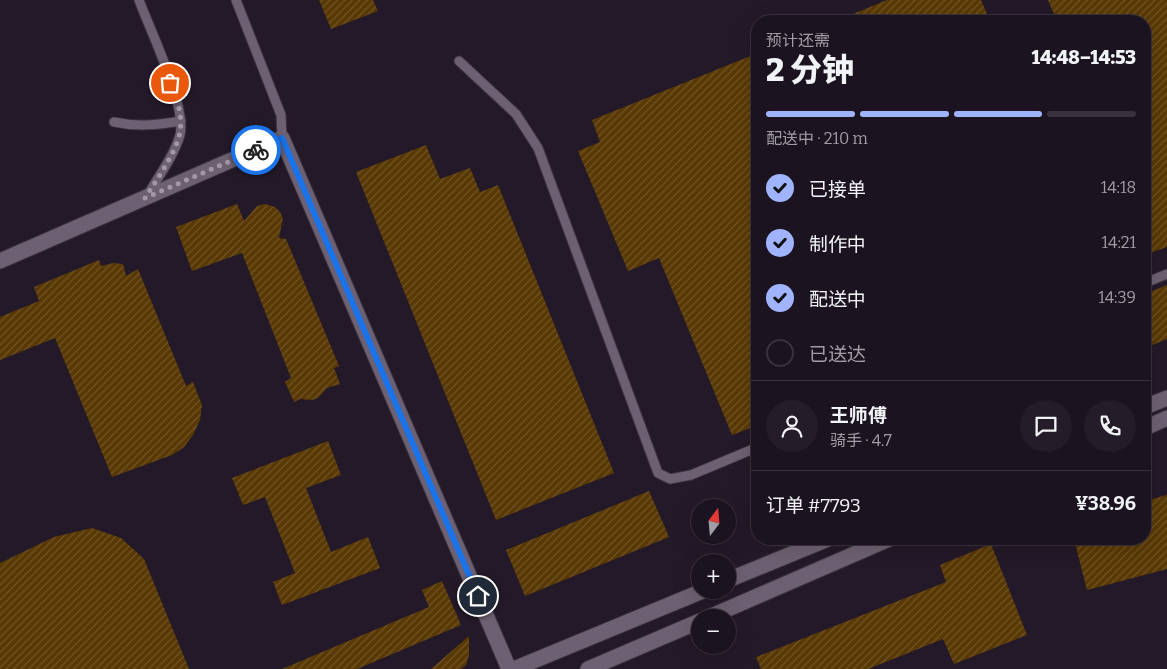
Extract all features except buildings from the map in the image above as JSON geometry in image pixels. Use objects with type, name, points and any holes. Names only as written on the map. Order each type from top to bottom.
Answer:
[{"type":"main road","points":[[0,261],[282,138],[509,669]]},
{"type":"main road","points":[[1151,405],[1167,398]]},
{"type":"main road","points":[[1151,425],[1167,418]]},
{"type":"main road","points":[[736,577],[813,545]]},
{"type":"main road","points":[[728,609],[875,545]]},
{"type":"main road","points":[[514,669],[691,596]]},
{"type":"main road","points":[[588,669],[691,625]]},
{"type":"lane","points":[[139,0],[177,99],[180,121],[180,133],[177,143],[145,198]]},
{"type":"lane","points":[[236,0],[281,114],[282,138]]},
{"type":"lane","points":[[458,61],[516,114],[538,148],[658,474],[670,479],[691,475],[751,450]]},
{"type":"lane","points":[[114,122],[131,126],[146,126],[180,121]]},
{"type":"lane","points":[[1151,281],[1167,274]]},
{"type":"way so far","points":[[170,83],[180,111],[180,133],[163,170],[145,198],[256,150]]},
{"type":"route","points":[[256,150],[282,138],[478,596]]}]
